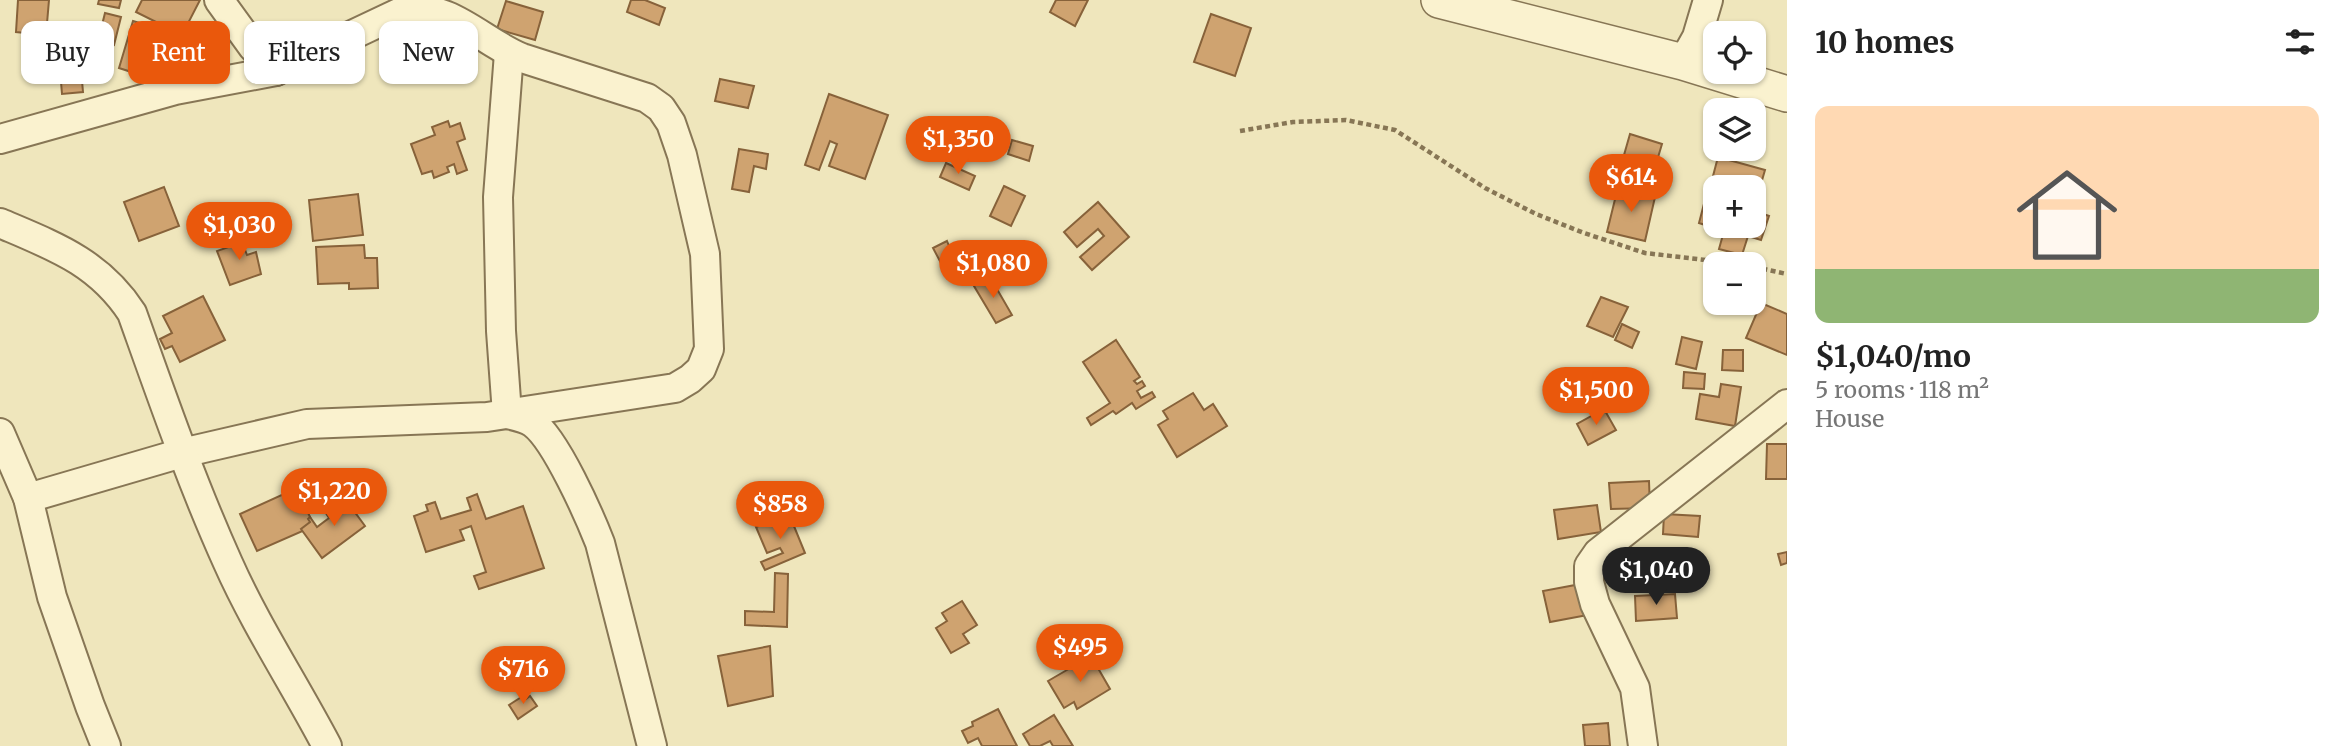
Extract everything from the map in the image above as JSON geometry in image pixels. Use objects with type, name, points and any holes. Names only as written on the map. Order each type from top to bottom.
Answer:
[{"type":"street","points":[[219,0],[244,35]]},
{"type":"street","points":[[1438,0],[1683,62],[1787,94]]},
{"type":"street","points":[[1683,62],[1697,37],[1708,0]]},
{"type":"street","points":[[28,498],[182,453],[307,424],[487,417],[675,388],[701,369],[709,349],[705,254],[682,155],[671,124],[661,108],[647,98],[509,53],[466,24],[435,12],[419,8],[405,10],[365,29]]},
{"type":"street","points":[[507,414],[501,331],[498,197],[509,53]]},
{"type":"street","points":[[0,139],[175,89],[244,77]]},
{"type":"street","points":[[0,223],[63,250],[95,271],[119,292],[132,313],[182,453],[243,594],[327,746]]},
{"type":"street","points":[[1643,746],[1635,688],[1595,604],[1589,582],[1589,566],[1598,553],[1787,404]]},
{"type":"street","points":[[507,414],[531,421],[542,430],[589,516],[600,543],[652,746]]},
{"type":"street","points":[[0,433],[28,498],[52,597],[106,746]]},
{"type":"path","points":[[1240,131],[1293,122],[1346,120],[1395,130],[1485,188],[1536,214],[1645,253],[1703,260]]},
{"type":"path","points":[[1766,270],[1787,274]]},
{"type":"building","points":[[18,0],[49,0],[47,21],[21,21],[21,32],[16,32]]},
{"type":"building","points":[[99,0],[121,0],[119,8],[98,4]]},
{"type":"building","points":[[142,0],[200,0],[189,21],[154,21],[136,12]]},
{"type":"building","points":[[631,0],[645,0],[665,8],[659,25],[627,12]]},
{"type":"building","points":[[1056,0],[1088,0],[1075,26],[1050,12]]},
{"type":"building","points":[[506,1],[543,12],[535,40],[497,29]]},
{"type":"building","points":[[105,13],[121,17],[114,45],[114,21],[103,21]]},
{"type":"building","points":[[1211,14],[1251,28],[1235,76],[1194,62]]},
{"type":"building","points":[[128,38],[128,71],[119,68]]},
{"type":"building","points":[[720,79],[754,86],[748,108],[715,101]]},
{"type":"building","points":[[61,84],[82,84],[83,92],[62,94]]},
{"type":"building","points":[[829,94],[888,115],[865,179],[829,166],[837,144],[830,141],[819,170],[805,165]]},
{"type":"building","points":[[448,121],[450,127],[460,123],[465,139],[457,142],[467,170],[457,174],[454,164],[447,167],[449,172],[434,178],[432,171],[422,174],[411,144],[435,135],[432,127]]},
{"type":"building","points":[[948,126],[978,141],[972,153],[942,139]]},
{"type":"building","points":[[1630,134],[1662,144],[1656,164],[1624,155]]},
{"type":"building","points":[[1012,140],[1033,146],[1029,161],[1008,154]]},
{"type":"building","points":[[739,149],[768,154],[766,169],[754,166],[749,192],[732,189]]},
{"type":"building","points":[[1717,161],[1732,161],[1765,170],[1764,175],[1713,175]]},
{"type":"building","points":[[946,163],[975,176],[969,190],[940,177]]},
{"type":"building","points":[[1004,186],[1025,196],[1011,226],[990,216]]},
{"type":"building","points":[[164,187],[179,226],[139,241],[124,202]]},
{"type":"building","points":[[1618,187],[1655,197],[1645,241],[1607,232]]},
{"type":"building","points":[[358,194],[363,235],[313,241],[309,200]]},
{"type":"building","points":[[1098,202],[1129,237],[1092,270],[1080,257],[1104,236],[1098,229],[1077,247],[1064,232]]},
{"type":"building","points":[[1703,208],[1703,224],[1699,223]]},
{"type":"building","points":[[254,238],[256,243],[244,247],[247,255],[256,252],[261,274],[230,285],[217,251]]},
{"type":"building","points":[[1722,238],[1747,238],[1743,252],[1719,249]]},
{"type":"building","points":[[947,241],[948,251],[963,243],[975,265],[969,269],[972,275],[957,283],[950,269],[958,264],[955,259],[942,265],[933,248]]},
{"type":"building","points":[[364,245],[365,258],[377,258],[378,288],[349,289],[349,283],[318,284],[316,247]]},
{"type":"building","points":[[990,277],[1012,315],[996,323],[974,286]]},
{"type":"building","points":[[203,296],[225,340],[180,362],[172,346],[165,349],[160,339],[172,333],[163,316]]},
{"type":"building","points":[[1601,297],[1628,307],[1613,337],[1587,326]]},
{"type":"building","points":[[1766,305],[1787,314],[1787,355],[1746,338],[1756,315],[1766,315]]},
{"type":"building","points":[[1622,324],[1639,332],[1632,348],[1615,340]]},
{"type":"building","points":[[1682,337],[1702,342],[1696,369],[1676,364]]},
{"type":"building","points":[[1116,340],[1140,377],[1134,381],[1137,384],[1142,381],[1145,386],[1137,391],[1141,398],[1152,392],[1155,397],[1136,409],[1132,403],[1116,414],[1113,411],[1091,425],[1087,418],[1110,403],[1083,362]]},
{"type":"building","points":[[1723,350],[1743,350],[1743,371],[1722,370]]},
{"type":"building","points":[[1684,372],[1705,374],[1704,389],[1683,388]]},
{"type":"building","points":[[1721,384],[1741,387],[1735,426],[1696,419],[1700,394],[1719,397]]},
{"type":"building","points":[[1193,393],[1204,410],[1213,404],[1227,426],[1177,457],[1158,425],[1168,419],[1163,411]]},
{"type":"building","points":[[1604,409],[1616,430],[1588,445],[1577,424]]},
{"type":"building","points":[[1767,444],[1787,444],[1787,479],[1766,479]]},
{"type":"building","points":[[1649,481],[1650,508],[1611,509],[1609,483]]},
{"type":"building","points":[[297,488],[314,526],[257,551],[240,514]]},
{"type":"building","points":[[477,494],[486,519],[523,506],[544,568],[479,589],[474,576],[486,572],[471,526],[460,530],[464,540],[426,552],[414,516],[428,511],[426,505],[435,502],[441,519],[471,510],[467,498]]},
{"type":"building","points":[[343,496],[365,526],[322,558],[301,529],[310,522],[310,517],[317,527],[329,518],[324,510]]},
{"type":"building","points":[[1597,505],[1601,532],[1558,539],[1554,510]]},
{"type":"building","points":[[789,514],[805,553],[765,570],[761,562],[783,553],[780,548],[767,553],[756,527]]},
{"type":"building","points":[[1664,514],[1700,516],[1698,537],[1663,534]]},
{"type":"building","points":[[1787,552],[1787,563],[1781,565],[1778,554]]},
{"type":"building","points":[[775,573],[788,574],[787,627],[745,625],[745,611],[774,612]]},
{"type":"building","points":[[1586,583],[1593,614],[1550,622],[1543,591]]},
{"type":"building","points":[[1675,594],[1677,618],[1636,621],[1635,596]]},
{"type":"building","points":[[962,601],[977,625],[963,634],[969,643],[951,653],[936,628],[947,621],[942,613]]},
{"type":"building","points":[[770,646],[773,696],[728,706],[718,656]]},
{"type":"building","points":[[1091,656],[1110,689],[1077,709],[1074,702],[1064,708],[1048,681]]},
{"type":"building","points":[[523,696],[526,699],[530,696],[537,706],[518,719],[509,705]]},
{"type":"building","points":[[998,709],[1017,746],[982,746],[978,738],[968,743],[962,731],[973,726],[972,722]]},
{"type":"building","points":[[1054,715],[1073,746],[1053,746],[1050,741],[1040,746],[1030,746],[1023,734]]},
{"type":"building","points":[[1608,723],[1610,746],[1585,746],[1583,725]]}]
